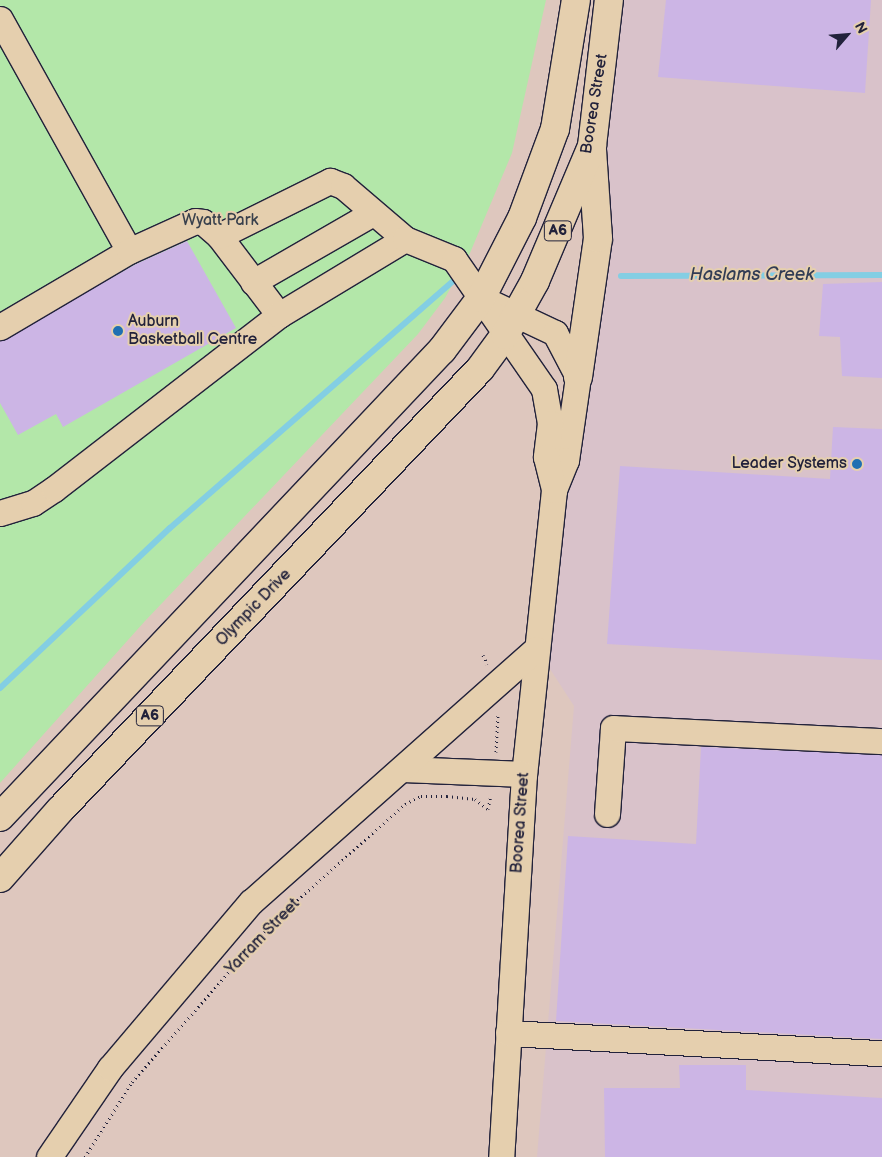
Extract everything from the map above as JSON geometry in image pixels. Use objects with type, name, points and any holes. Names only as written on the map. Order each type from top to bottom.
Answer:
[{"type":"highway","name":"Boorea Street","points":[[0,817],[447,344],[481,298],[522,218],[554,129],[576,0]]},
{"type":"highway","name":"Boorea Street","points":[[511,325],[570,204],[592,146],[609,0]]},
{"type":"highway","points":[[578,377],[598,238],[592,146]]},
{"type":"highway","name":"Olympic Drive","points":[[0,878],[60,810],[480,369],[511,325]]},
{"type":"street","points":[[0,19],[129,251]]},
{"type":"street","points":[[219,236],[330,181],[342,186],[405,239],[454,259],[481,298]]},
{"type":"street","points":[[253,282],[373,213]]},
{"type":"street","points":[[0,327],[129,251],[195,221],[203,222],[219,236],[279,315]]},
{"type":"street","points":[[0,513],[32,503],[54,489],[279,315],[405,239]]},
{"type":"street","name":"Boorea Street","points":[[481,298],[511,325],[547,396],[546,457],[554,490]]},
{"type":"street","points":[[511,325],[555,333],[578,377]]},
{"type":"street","name":"Boorea Street","points":[[501,1157],[524,774],[536,648],[554,490],[566,460],[578,377]]},
{"type":"street","name":"Yarram Street","points":[[48,1157],[110,1068],[251,902],[403,769],[536,648]]},
{"type":"street","points":[[607,814],[612,728],[882,741]]},
{"type":"street","points":[[403,769],[524,774]]},
{"type":"street","points":[[508,1033],[882,1053]]},
{"type":"path","points":[[483,655],[495,686],[498,716],[495,772]]},
{"type":"path","name":"Yarram Street","points":[[84,1157],[132,1082],[275,920],[405,804],[421,796],[447,796],[475,800],[488,809],[495,772]]},
{"type":"shaded area","points":[[609,0],[882,0],[882,1157],[537,1157],[574,706],[537,649],[566,460]]},
{"type":"green space","name":"Wyatt Park","points":[[0,0],[546,0],[512,153],[470,253],[445,298],[418,334],[145,621],[0,783]]},
{"type":"building","points":[[666,0],[871,0],[865,93],[658,77]]},
{"type":"building","name":"Auburn Basketball Centre","points":[[187,241],[236,328],[63,427],[56,414],[18,435],[0,403],[0,341],[136,264]]},
{"type":"building","points":[[882,282],[882,378],[842,376],[840,337],[819,336],[823,284]]},
{"type":"building","points":[[833,427],[882,429],[882,660],[607,644],[620,466],[830,479]]},
{"type":"building","points":[[701,747],[882,755],[882,1039],[556,1021],[568,836],[696,844]]},
{"type":"building","points":[[679,1065],[746,1065],[746,1090],[882,1098],[882,1157],[605,1157],[604,1088],[680,1088]]},
{"type":"waterway","name":"Haslams Creek","points":[[621,276],[882,275]]},
{"type":"waterway","points":[[0,688],[170,528],[459,276]]},
{"type":"place","name":"Auburn Basketball Centre","points":[[118,331]]},
{"type":"place","name":"Leader Systems","points":[[857,464]]}]
